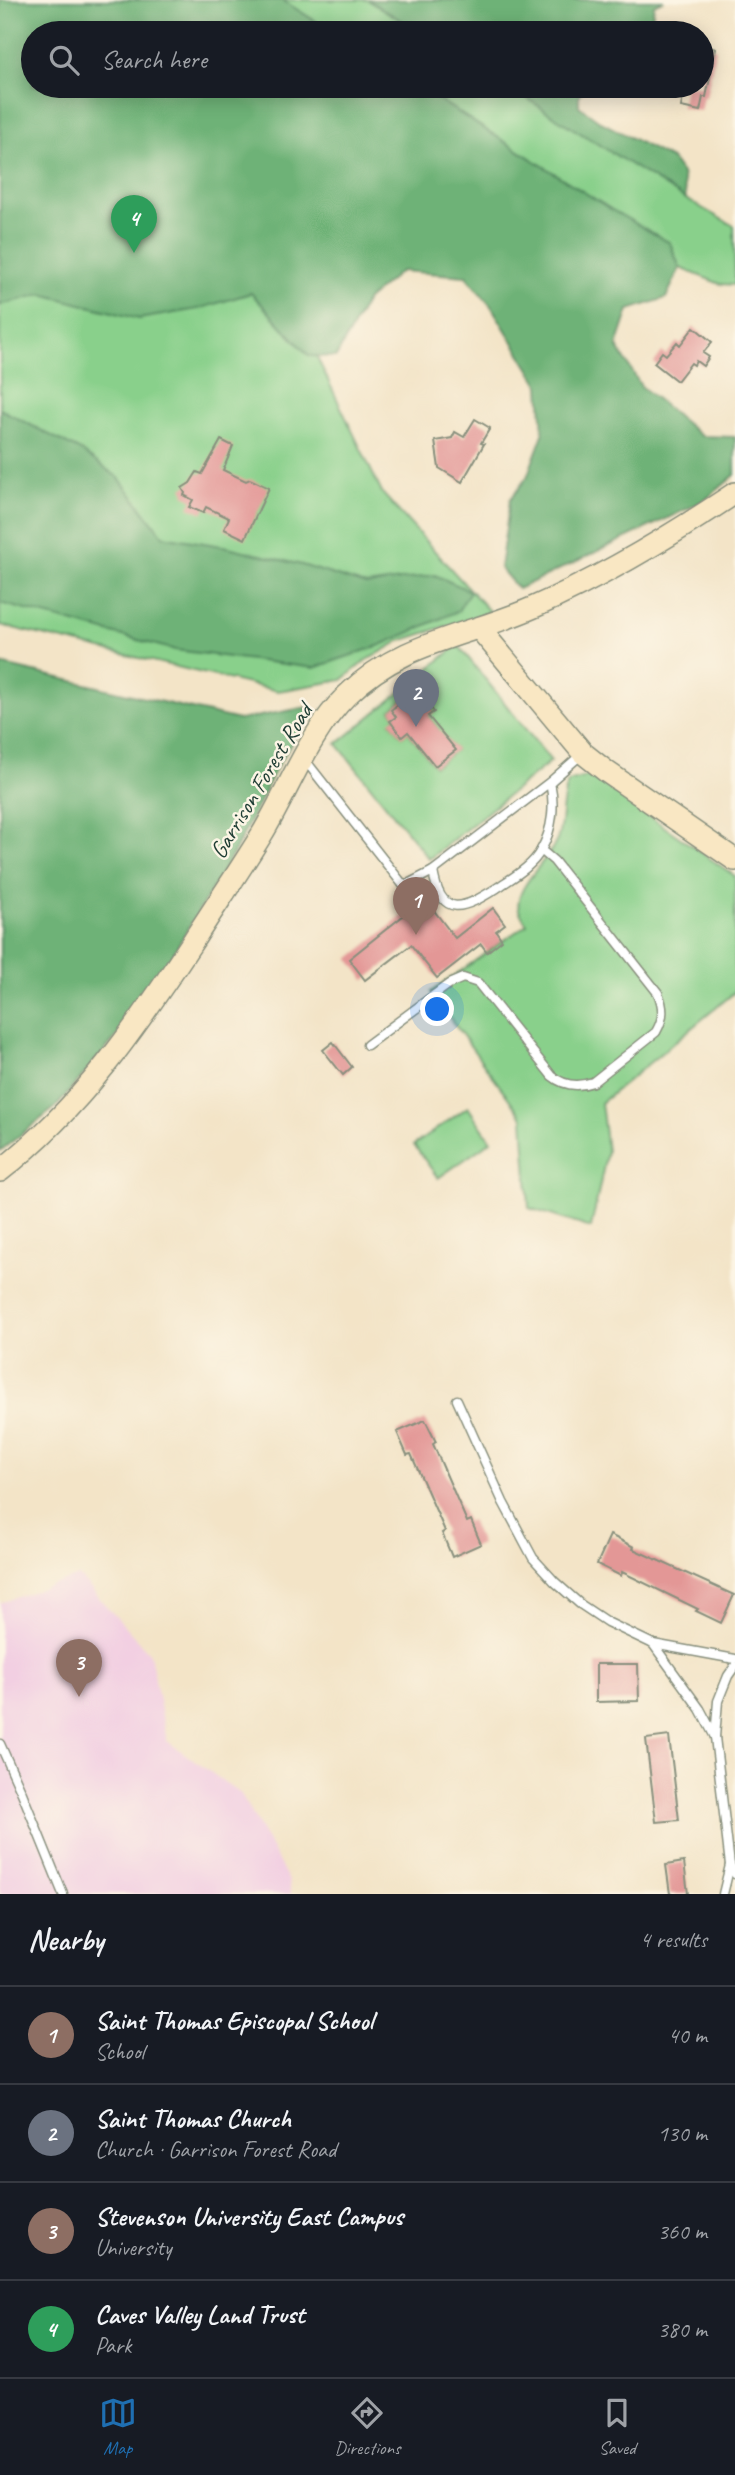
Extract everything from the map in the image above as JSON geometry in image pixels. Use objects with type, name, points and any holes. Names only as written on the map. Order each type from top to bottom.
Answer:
[{"type":"main road","name":"Garrison Forest Road","points":[[0,1171],[47,1131],[74,1103],[142,1019],[263,832],[328,716],[368,676],[419,646],[536,607],[595,577],[696,519],[735,493]]},
{"type":"main road","points":[[479,628],[583,753],[735,860]]},
{"type":"lane","points":[[303,757],[404,886],[433,871],[550,782],[583,753]]},
{"type":"lane","points":[[433,871],[440,895],[448,903],[458,907],[470,904],[522,872],[541,850],[551,824],[554,801],[550,782]]},
{"type":"lane","points":[[367,1045],[449,984],[463,978],[478,983],[552,1076],[564,1084],[583,1085],[593,1082],[656,1032],[662,1022],[663,1012],[658,993],[554,861],[541,850]]},
{"type":"lane","points":[[457,1400],[503,1502],[533,1558],[555,1582],[580,1604],[607,1622],[653,1644],[735,1659]]},
{"type":"lane","points":[[653,1644],[700,1709],[715,1737]]},
{"type":"lane","points":[[735,1666],[718,1701],[715,1737],[730,1864],[735,1874]]},
{"type":"lane","points":[[0,1744],[63,1894]]},
{"type":"lane","points":[[723,1894],[730,1864]]},
{"type":"shaded area","points":[[79,1576],[150,1654],[167,1741],[241,1794],[289,1881],[291,1894],[0,1894],[0,1603]]},
{"type":"green space","points":[[0,0],[21,21],[21,98],[193,98],[382,493],[490,612],[400,641],[364,662],[342,680],[278,691],[0,625],[0,606],[44,441],[0,421]]},
{"type":"green space","points":[[0,0],[282,0],[315,21],[21,21],[21,98],[436,98],[612,210],[670,243],[680,268],[666,298],[629,310],[617,346],[641,386],[701,436],[735,437],[735,475],[704,501],[518,589],[500,568],[510,500],[527,477],[543,434],[540,386],[491,306],[466,276],[401,271],[367,300],[336,357],[309,356],[251,293],[198,309],[139,319],[42,294],[0,305]]},
{"type":"green space","points":[[282,0],[368,0],[402,21],[315,21]]},
{"type":"green space","points":[[368,0],[664,0],[654,5],[652,21],[402,21]]},
{"type":"green space","points":[[436,98],[527,98],[686,199],[734,226],[735,285],[720,284],[680,268],[670,243],[612,210]]},
{"type":"green space","points":[[527,98],[579,98],[579,106],[601,122],[671,159],[682,174],[686,199]]},
{"type":"green space","points":[[0,409],[81,451],[119,478],[163,536],[228,547],[302,565],[366,585],[435,575],[470,591],[458,611],[381,645],[314,668],[175,650],[0,603]]},
{"type":"green space","points":[[458,645],[551,761],[429,859],[337,744]],"holes":[[[410,694],[416,701],[422,697],[434,711],[428,716],[455,750],[435,766],[408,732],[402,736],[391,722],[396,717],[391,710]]]},
{"type":"green space","points":[[0,664],[239,720],[308,707],[306,721],[278,765],[235,851],[138,1012],[56,1107],[0,1151]]},
{"type":"green space","points":[[588,776],[735,876],[735,992],[601,1103],[607,1151],[591,1228],[529,1208],[523,1118],[431,992],[527,924],[519,910],[521,893],[557,840],[568,782]]},
{"type":"green space","points":[[468,1107],[491,1141],[438,1178],[414,1145]]},
{"type":"building","points":[[683,98],[703,98],[700,111],[681,107]]},
{"type":"building","points":[[694,327],[712,342],[703,353],[709,357],[703,366],[696,361],[694,365],[691,363],[677,381],[654,363],[662,352],[666,355],[677,342],[680,345]]},
{"type":"building","points":[[475,419],[490,428],[462,482],[439,468],[435,441],[452,438],[455,432],[464,437]]},
{"type":"building","points":[[221,440],[233,446],[223,470],[269,488],[245,539],[224,529],[229,518],[206,507],[203,513],[189,507],[193,500],[184,495],[182,488],[190,483],[197,472],[202,474]]},
{"type":"building","points":[[411,694],[416,701],[422,696],[434,712],[428,716],[456,750],[435,766],[408,732],[402,737],[390,721],[396,717],[391,710]]},
{"type":"building","points":[[416,887],[455,938],[493,908],[505,924],[496,931],[502,940],[487,952],[481,944],[437,978],[411,945],[365,980],[349,959],[409,911],[399,898]]},
{"type":"building","points":[[333,1042],[352,1067],[343,1075],[323,1050]]},
{"type":"building","points":[[425,1420],[467,1522],[471,1520],[481,1544],[452,1557],[442,1533],[445,1531],[411,1454],[407,1455],[397,1432]]},
{"type":"building","points":[[610,1535],[634,1547],[633,1549],[734,1595],[721,1623],[622,1572],[621,1576],[597,1564]]},
{"type":"building","points":[[596,1664],[638,1664],[639,1701],[596,1702]]},
{"type":"building","points":[[669,1736],[679,1820],[656,1822],[646,1739]]},
{"type":"building","points":[[684,1862],[688,1894],[670,1894],[666,1865]]},
{"type":"place","name":"Caves Valley Land Trust","points":[[134,253]]},
{"type":"place","name":"Saint Thomas Church","points":[[416,727]]},
{"type":"place","name":"Saint Thomas Episcopal School","points":[[416,935]]},
{"type":"place","name":"Stevenson University East Campus","points":[[79,1697]]}]
